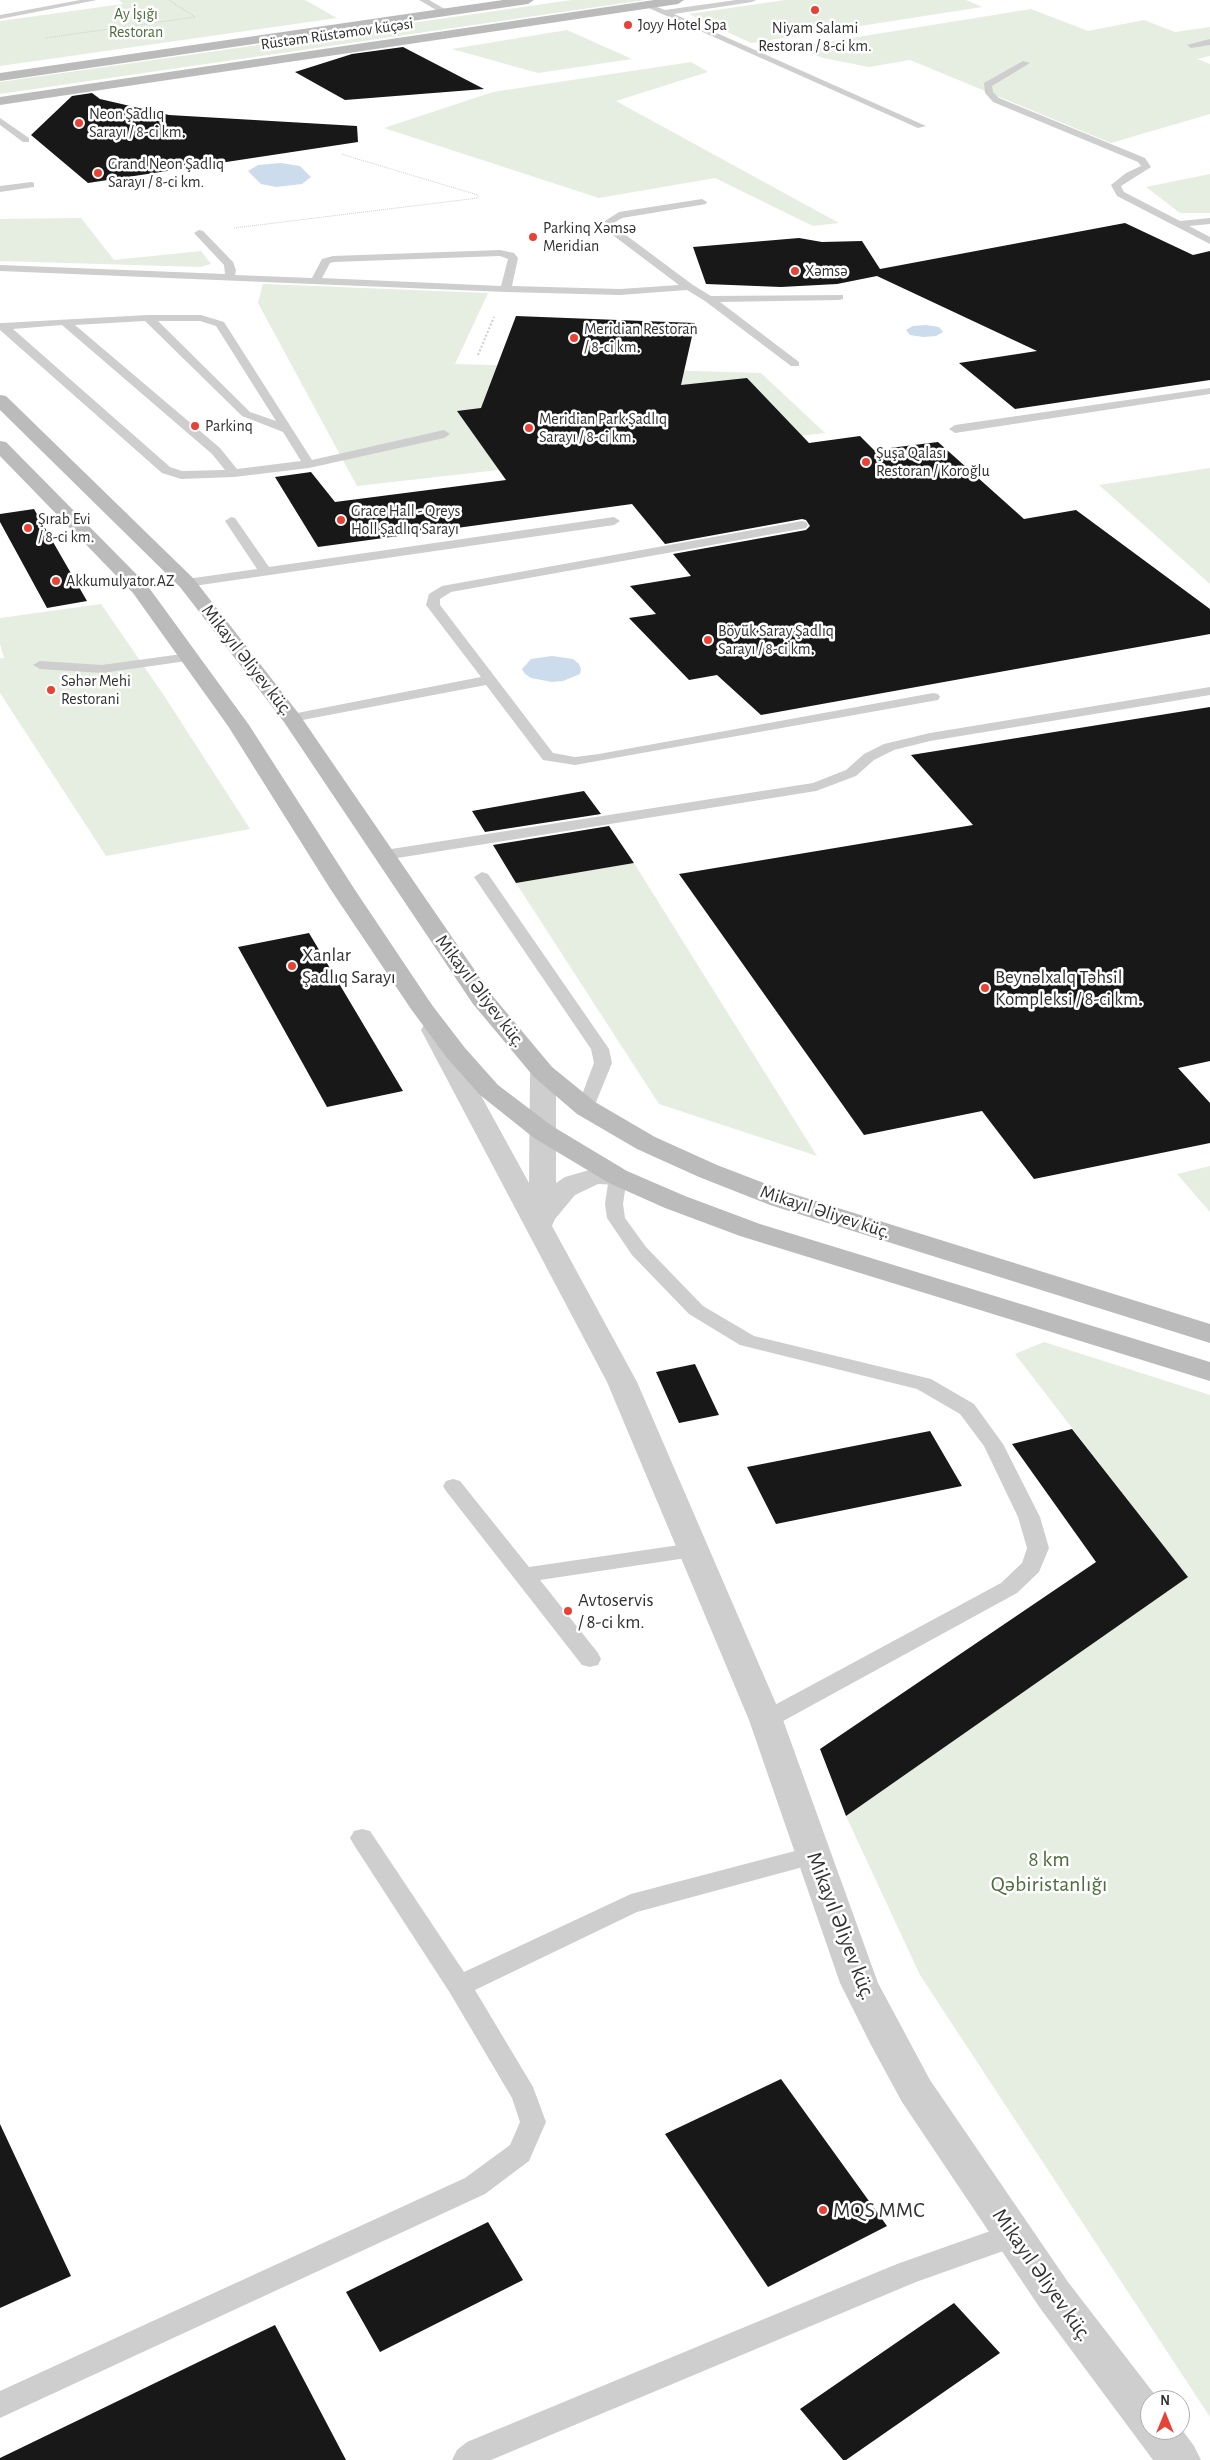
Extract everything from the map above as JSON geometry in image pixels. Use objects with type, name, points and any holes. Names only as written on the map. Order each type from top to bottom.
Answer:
[{"type":"main road","name":"Rüstəm Rüstəmov küçəsi","points":[[0,77],[528,0]]},
{"type":"main road","name":"Rüstəm Rüstəmov küçəsi","points":[[0,101],[678,0]]},
{"type":"main road","name":"Mikayıl Əliyev küç.","points":[[0,400],[187,583],[292,718],[482,999],[544,1072],[586,1108],[646,1143],[708,1171],[780,1199],[1210,1334]]},
{"type":"main road","points":[[1,447],[140,589],[238,725],[343,890],[423,1009],[456,1053],[489,1090],[543,1132],[618,1177],[675,1202],[750,1230],[1210,1372]]},
{"type":"street","name":"Mikayıl Əliyev küç.","points":[[423,1009],[540,1222],[622,1382],[766,1720],[859,1983],[884,2034],[916,2091],[1054,2294],[1140,2409]]},
{"type":"street","points":[[540,1222],[544,1072]]},
{"type":"street","points":[[540,1222],[565,1189],[575,1183],[596,1176],[618,1177]]},
{"type":"street","points":[[1164,2440],[1179,2460]]},
{"type":"lane","points":[[57,0],[68,6]]},
{"type":"lane","points":[[0,17],[93,0]]},
{"type":"lane","points":[[423,0],[446,12]]},
{"type":"lane","points":[[664,13],[752,0]]},
{"type":"lane","points":[[646,5],[921,126]]},
{"type":"lane","points":[[1191,45],[1210,42]]},
{"type":"lane","points":[[1026,63],[987,85],[989,93],[996,100],[1142,160],[1146,167],[1129,175],[1116,185],[1120,194],[1181,224],[1210,241]]},
{"type":"lane","points":[[0,121],[26,140]]},
{"type":"lane","points":[[0,189],[31,185]]},
{"type":"lane","points":[[702,202],[619,215],[610,221],[610,228],[795,364]]},
{"type":"lane","points":[[1181,224],[1210,221]]},
{"type":"lane","points":[[199,233],[230,264],[229,278]]},
{"type":"lane","points":[[315,281],[326,261],[333,259],[500,253],[510,255],[513,258],[506,289]]},
{"type":"lane","points":[[0,268],[506,289],[620,292],[689,287]]},
{"type":"lane","points":[[709,299],[839,297]]},
{"type":"lane","points":[[148,318],[246,414],[286,429]]},
{"type":"lane","points":[[2,327],[148,318],[201,318],[220,324],[309,464]]},
{"type":"lane","points":[[65,322],[216,451],[234,473]]},
{"type":"lane","points":[[2,327],[166,470],[181,475],[234,473],[309,464],[444,434]]},
{"type":"lane","points":[[955,429],[1210,391]]},
{"type":"lane","points":[[230,521],[266,571]]},
{"type":"lane","points":[[187,583],[614,521]]},
{"type":"lane","points":[[802,525],[447,589],[434,597],[433,605],[548,757],[575,761],[933,697]]},
{"type":"lane","points":[[40,665],[102,669],[188,657]]},
{"type":"lane","points":[[292,718],[489,680]]},
{"type":"lane","points":[[386,855],[816,787],[851,773],[869,757],[889,747],[930,736],[1210,691]]},
{"type":"lane","points":[[482,877],[600,1049],[603,1062],[586,1108]]},
{"type":"lane","points":[[618,1177],[614,1204],[616,1218],[639,1251],[696,1310],[747,1341],[924,1384],[967,1409],[993,1444],[1029,1517],[1038,1548],[1031,1567],[1009,1588],[766,1720]]},
{"type":"lane","points":[[453,1486],[590,1659]]},
{"type":"lane","points":[[525,1576],[693,1550]]},
{"type":"lane","points":[[0,2405],[475,2186],[520,2153],[533,2122],[524,2096],[459,1986],[362,1838]]},
{"type":"lane","points":[[459,1986],[631,1904],[814,1855]]},
{"type":"lane","points":[[467,2460],[477,2452],[898,2276],[1014,2235]]},
{"type":"path","points":[[38,39],[195,17],[170,0]]},
{"type":"path","points":[[199,233],[478,198],[478,195],[341,154]]},
{"type":"path","points":[[478,355],[506,289]]},
{"type":"green space","name":"Ay İşığı Restoran","points":[[119,0],[305,0],[337,18],[0,66],[0,21],[123,4]]},
{"type":"green space","points":[[572,0],[645,0],[0,94],[0,82]]},
{"type":"green space","points":[[785,0],[966,0],[982,7],[751,43],[689,14]]},
{"type":"green space","points":[[1031,9],[1088,31],[1144,20],[1175,32],[1210,27],[1210,56],[1197,59],[1210,64],[1210,114],[1111,143],[910,60],[869,67],[823,58],[796,47]]},
{"type":"green space","points":[[567,30],[632,59],[538,73],[452,49]]},
{"type":"green space","points":[[691,62],[708,72],[616,101],[839,223],[813,226],[715,178],[599,198],[384,128],[493,92]]},
{"type":"green space","points":[[1210,174],[1210,213],[1180,213],[1146,187]]},
{"type":"green space","points":[[81,218],[114,260],[201,251],[211,264],[201,267],[0,261],[0,219]]},
{"type":"green space","points":[[263,284],[488,293],[455,364],[761,373],[825,433],[357,486],[258,303]]},
{"type":"green space","points":[[1210,468],[1210,584],[1099,485]]},
{"type":"green space","points":[[101,604],[163,694],[250,829],[106,856],[0,693],[0,658],[4,658],[0,644],[0,618]]},
{"type":"green space","points":[[634,863],[817,1156],[659,1104],[516,883]]},
{"type":"green space","points":[[1210,1166],[1210,1212],[1177,1174]]},
{"type":"green space","name":"8 km Qəbiristanlığı","points":[[1044,1342],[1210,1395],[1210,2417],[920,1975],[846,1816],[1187,1577],[1015,1354]]},
{"type":"water","points":[[281,163],[300,166],[311,177],[302,184],[276,187],[261,184],[248,171],[258,165]]},
{"type":"water","points":[[913,326],[939,327],[943,332],[936,336],[923,337],[910,335],[906,330]]},
{"type":"water","points":[[552,656],[573,659],[579,664],[580,674],[563,681],[552,682],[531,678],[522,669],[531,659]]},
{"type":"building","points":[[403,47],[484,89],[345,100],[295,72],[352,54]]},
{"type":"building","points":[[92,93],[100,99],[169,115],[357,126],[358,142],[88,183],[31,135],[72,96]]},
{"type":"building","points":[[1125,223],[1193,255],[1210,251],[1210,380],[1015,409],[959,363],[1037,351],[877,276],[837,284],[781,287],[706,284],[693,247],[799,238],[822,242],[862,241],[880,269]]},
{"type":"building","points":[[516,316],[695,323],[681,385],[747,378],[809,443],[860,436],[874,450],[938,442],[1024,519],[1076,510],[1210,609],[1210,634],[761,715],[717,675],[689,680],[629,618],[656,614],[630,586],[691,576],[673,554],[806,530],[810,526],[806,520],[802,519],[665,544],[632,504],[318,547],[275,477],[311,472],[335,502],[506,480],[457,411],[481,408]]},
{"type":"building","points":[[34,509],[87,601],[47,608],[0,522],[0,514]]},
{"type":"building","name":"Beynəlxalq Təhsil Kompleksi / 8-ci km.","points":[[1210,707],[1210,1061],[1178,1068],[1210,1103],[1210,1143],[1034,1179],[982,1111],[864,1135],[679,874],[973,825],[911,755]]},
{"type":"building","points":[[584,791],[601,814],[485,832],[472,811]]},
{"type":"building","points":[[609,826],[634,863],[516,883],[493,845]]},
{"type":"building","points":[[309,933],[403,1091],[327,1107],[238,947]]},
{"type":"building","points":[[695,1364],[719,1415],[679,1423],[656,1372]]},
{"type":"building","points":[[1072,1429],[1188,1577],[846,1816],[820,1749],[1096,1562],[1012,1444]]},
{"type":"building","points":[[930,1431],[962,1486],[776,1524],[747,1467]]},
{"type":"building","points":[[781,2079],[887,2226],[768,2287],[665,2134]]},
{"type":"building","points":[[0,2124],[71,2276],[0,2308]]},
{"type":"building","points":[[488,2222],[523,2280],[380,2352],[346,2292]]},
{"type":"building","points":[[954,2303],[1000,2353],[846,2460],[843,2460],[800,2409]]},
{"type":"building","points":[[275,2325],[346,2460],[0,2460],[0,2458]]},
{"type":"place","name":"Niyam Salami Restoran / 8-ci km.","points":[[815,10]]},
{"type":"place","name":"Joyy Hotel Spa","points":[[628,25]]},
{"type":"place","name":"Neon Şadlıq Sarayı / 8-ci km.","points":[[79,123]]},
{"type":"place","name":"Grand Neon Şadlıq Sarayı / 8-ci km.","points":[[98,173]]},
{"type":"place","name":"Parkinq Xəmsə Meridian","points":[[533,237]]},
{"type":"place","name":"Xəmsə","points":[[795,271]]},
{"type":"place","name":"Meridian Restoran / 8-ci km.","points":[[574,338]]},
{"type":"place","name":"Parkinq","points":[[195,426]]},
{"type":"place","name":"Meridian Park Şadlıq Sarayı / 8-ci km.","points":[[529,428]]},
{"type":"place","name":"Şuşa Qalası Restoran / Koroğlu","points":[[866,462]]},
{"type":"place","name":"Grace Hall - Qreys Holl Şadlıq Sarayı","points":[[341,520]]},
{"type":"place","name":"Şırab Evi / 8-ci km.","points":[[28,528]]},
{"type":"place","name":"Akkumulyator.AZ","points":[[56,581]]},
{"type":"place","name":"Böyük Saray Şadlıq Sarayı / 8-ci km.","points":[[708,640]]},
{"type":"place","name":"Səhər Mehi Restorani","points":[[51,690]]},
{"type":"place","name":"Xanlar Şadlıq Sarayı","points":[[292,966]]},
{"type":"place","name":"Beynəlxalq Təhsil Kompleksi / 8-ci km.","points":[[985,988]]},
{"type":"place","name":"Avtoservis / 8-ci km.","points":[[568,1611]]},
{"type":"place","name":"MQS MMC","points":[[823,2210]]}]
